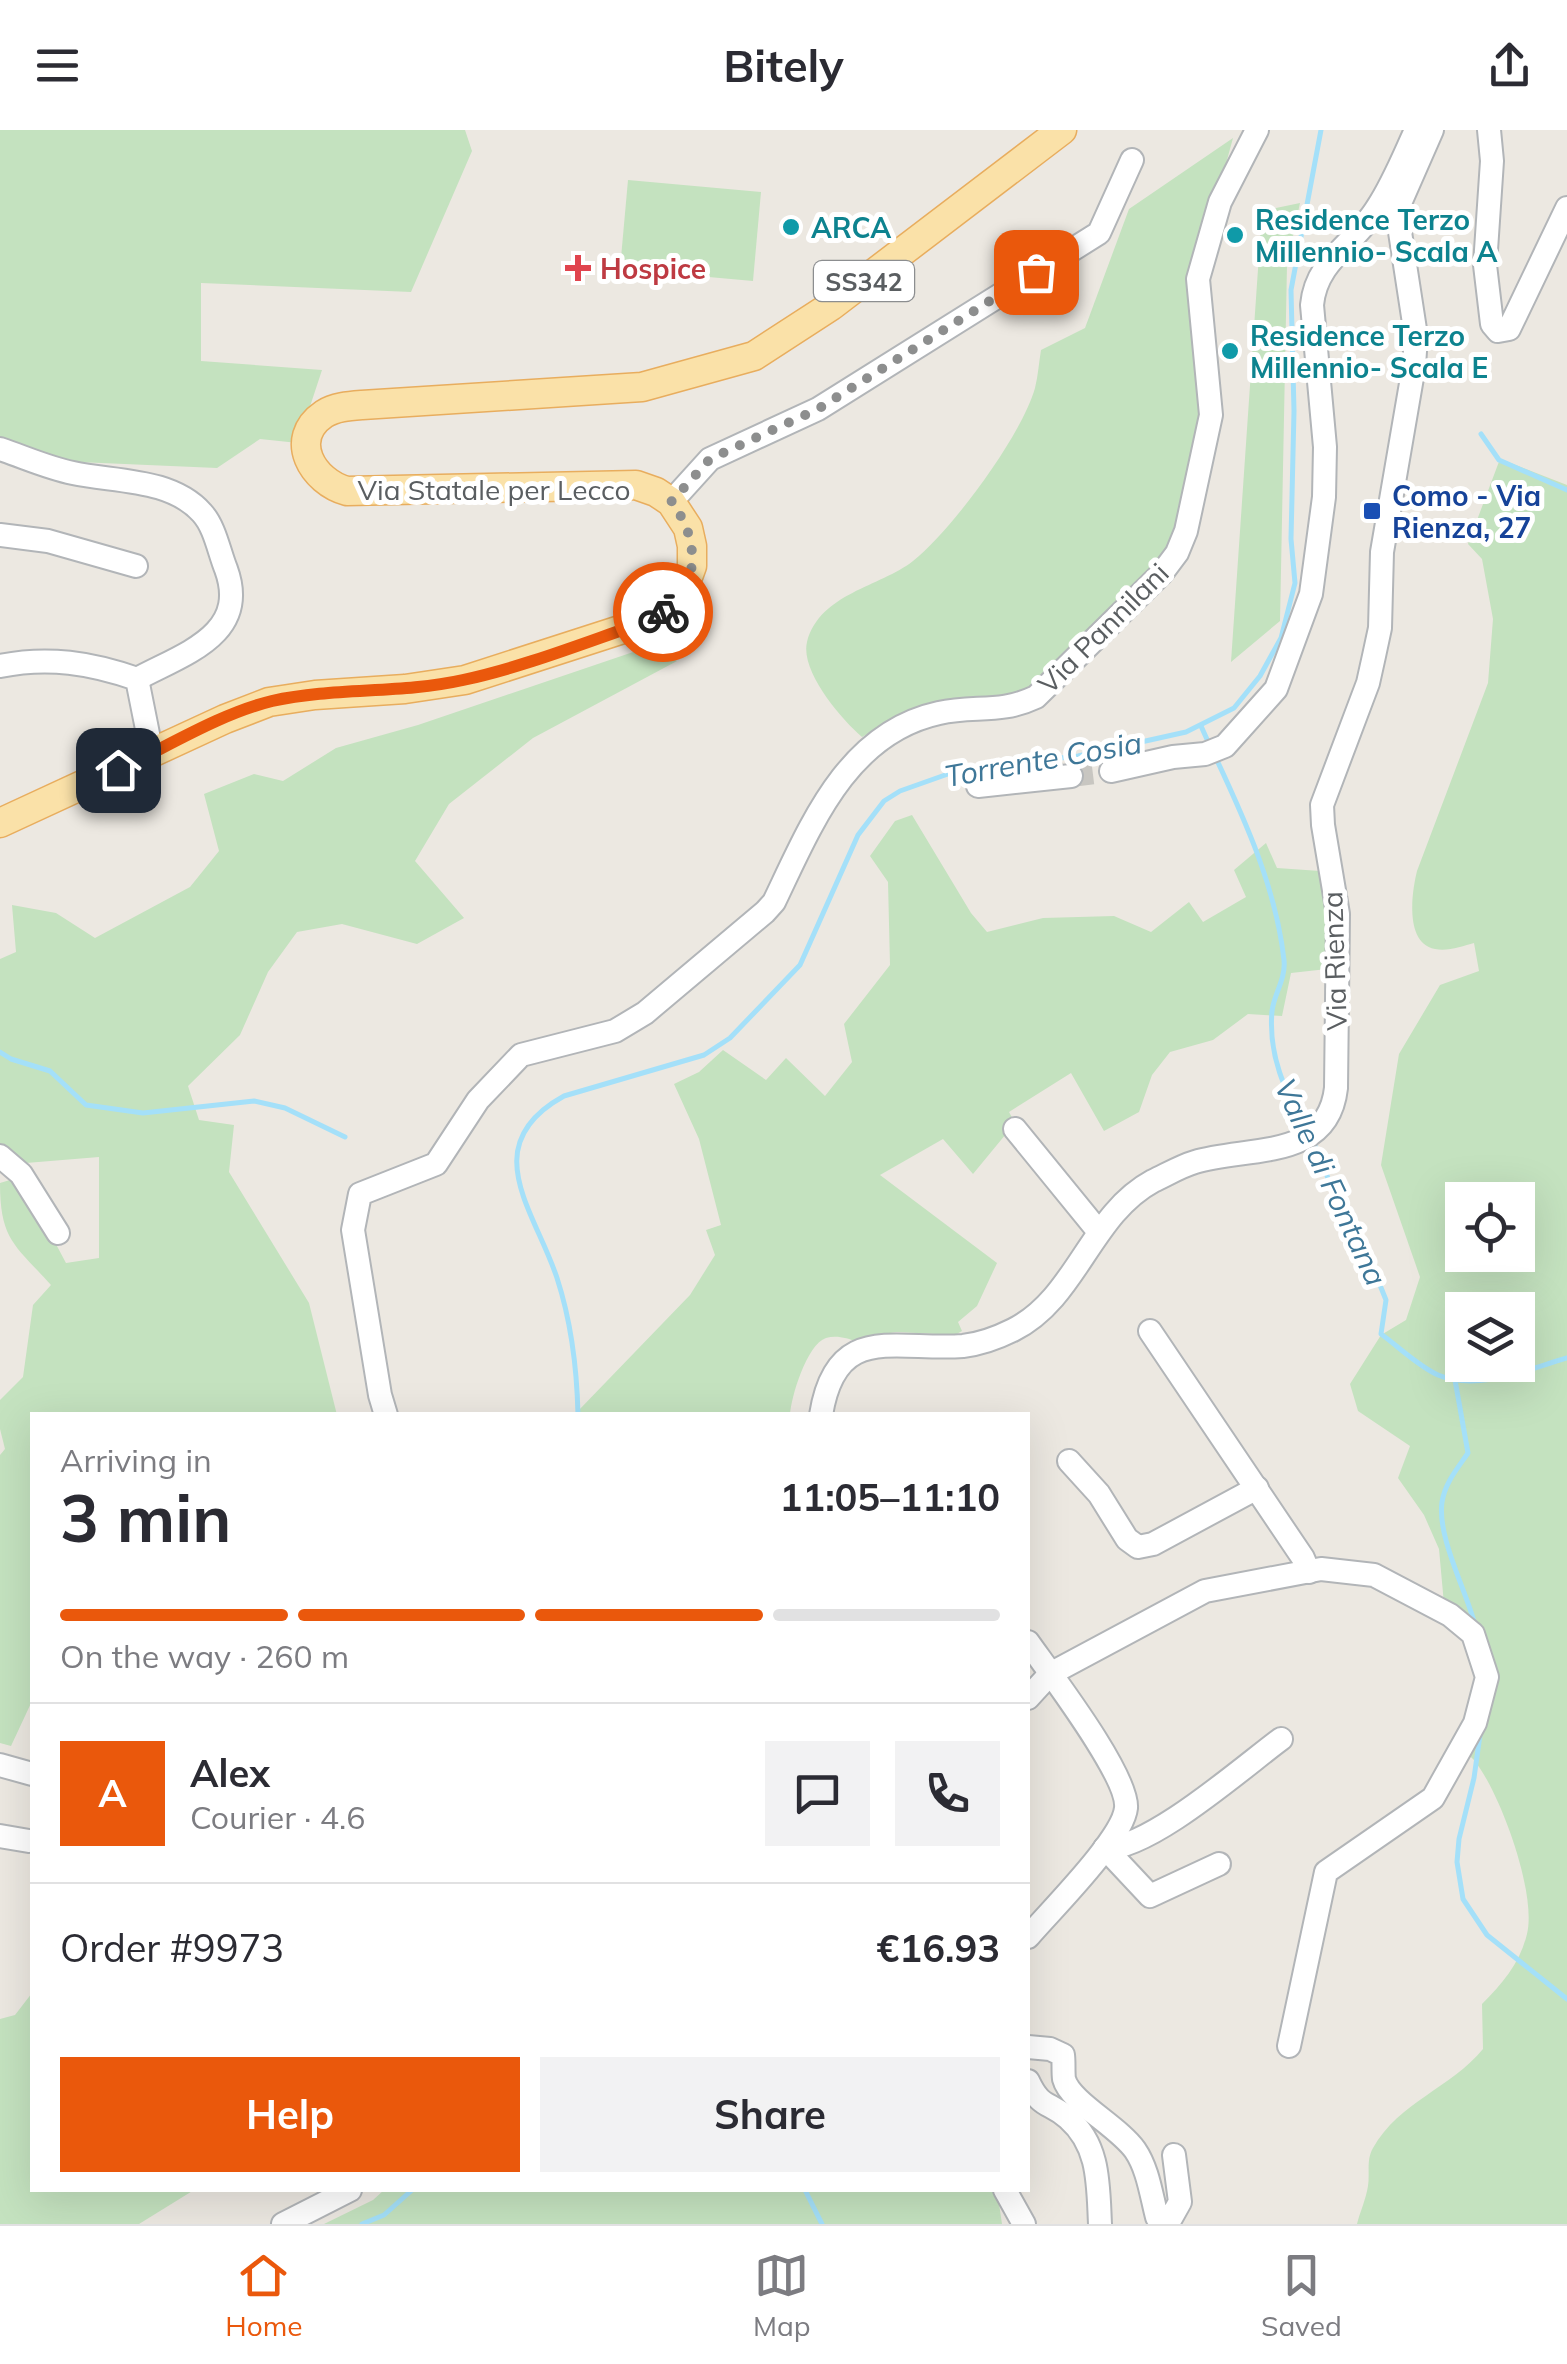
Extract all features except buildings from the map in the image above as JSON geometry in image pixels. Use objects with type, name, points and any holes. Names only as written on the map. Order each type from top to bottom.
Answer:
[{"type":"main road","name":"Via Statale per Lecco","points":[[0,823],[269,702],[315,694],[405,690],[465,680],[654,619],[680,596],[692,566],[688,528],[671,502],[656,492],[636,485],[347,491],[334,488],[312,470],[307,460],[306,446],[316,421],[347,406],[642,387],[754,356],[831,306],[1062,130]]},
{"type":"street","name":"Via Pannilani","points":[[385,1412],[353,1230],[360,1194],[436,1164],[478,1100],[521,1055],[615,1031],[646,1013],[765,912],[774,902],[826,800],[847,770],[888,732],[930,715],[1014,708],[1036,697],[1162,573],[1178,552],[1186,531],[1210,415],[1198,279],[1220,202],[1257,130]]},
{"type":"street","points":[[1112,771],[1215,750],[1276,688],[1311,594],[1326,463],[1312,304],[1315,282],[1328,262],[1375,212],[1416,130]]},
{"type":"street","name":"Via Rienza","points":[[821,1412],[824,1394],[839,1365],[858,1350],[882,1344],[963,1346],[987,1341],[1027,1323],[1064,1288],[1098,1232],[1149,1183],[1194,1162],[1291,1144],[1313,1134],[1330,1114],[1336,1088],[1338,914],[1322,816],[1327,789],[1368,683],[1380,628],[1382,552],[1416,352],[1398,219],[1400,203],[1432,130]]},
{"type":"street","points":[[1412,180],[1423,184],[1440,153],[1444,130]]},
{"type":"street","points":[[1489,130],[1492,161],[1485,266],[1492,324],[1498,331],[1509,330],[1567,208]]},
{"type":"street","points":[[671,502],[710,459],[818,409],[1098,233],[1132,160]]},
{"type":"street","points":[[0,449],[73,473],[155,488],[192,505],[205,518],[231,584],[226,620],[205,642],[137,679],[108,669],[46,658],[0,666]]},
{"type":"street","points":[[0,535],[48,542],[136,566]]},
{"type":"street","points":[[137,679],[152,754]]},
{"type":"street","points":[[978,786],[1071,776]]},
{"type":"street","points":[[1015,1129],[1098,1232]]},
{"type":"street","points":[[0,1156],[21,1174],[58,1233]]},
{"type":"street","points":[[1150,1331],[1258,1488],[1309,1572]]},
{"type":"street","points":[[1069,1461],[1099,1494],[1127,1539],[1138,1547],[1153,1544],[1258,1488]]},
{"type":"street","points":[[1030,1696],[1050,1674],[1206,1591],[1320,1570],[1374,1575],[1450,1614],[1473,1634],[1486,1678],[1475,1724],[1433,1798],[1326,1872],[1290,2046]]},
{"type":"street","points":[[1030,1645],[1120,1779],[1126,1808],[1114,1837],[1030,1934]]},
{"type":"street","points":[[1104,1848],[1116,1848],[1152,1834],[1281,1739]]},
{"type":"street","points":[[0,1765],[30,1773]]},
{"type":"street","points":[[0,1836],[29,1841]]},
{"type":"street","points":[[1104,1848],[1153,1904],[1219,1864]]},
{"type":"street","points":[[1030,2047],[1063,2055],[1064,2081],[1080,2102],[1116,2128],[1137,2152],[1156,2217],[1171,2218],[1180,2202],[1174,2155]]},
{"type":"street","points":[[1030,2085],[1037,2101],[1067,2117],[1089,2143],[1096,2167],[1100,2224]]},
{"type":"street","points":[[283,2224],[346,2192]]},
{"type":"street","points":[[1006,2192],[1024,2224]]},
{"type":"green space","points":[[0,130],[465,130],[472,151],[411,292],[201,283],[201,361],[322,370],[298,443],[260,439],[217,468],[55,461],[0,443]]},
{"type":"green space","points":[[1233,138],[1195,277],[1208,423],[1172,539],[1132,595],[1029,689],[1002,696],[931,703],[862,737],[834,707],[810,667],[807,642],[814,626],[838,602],[913,561],[947,528],[1001,455],[1028,408],[1041,350],[1085,328],[1129,209]]},
{"type":"green space","points":[[628,180],[761,192],[753,281],[620,269]]},
{"type":"green space","points":[[1300,203],[1287,265],[1280,621],[1231,662],[1262,211]]},
{"type":"green space","points":[[1500,459],[1567,485],[1567,2224],[1357,2224],[1369,2181],[1371,2153],[1384,2132],[1483,2049],[1482,2004],[1515,1963],[1527,1934],[1529,1916],[1514,1844],[1495,1795],[1474,1760],[1455,1747],[1477,1707],[1477,1657],[1445,1615],[1439,1549],[1424,1515],[1398,1478],[1410,1446],[1358,1411],[1350,1384],[1381,1335],[1406,1320],[1420,1277],[1381,1165],[1399,1054],[1440,985],[1479,971],[1474,943],[1445,950],[1425,945],[1418,937],[1412,915],[1417,871],[1488,683],[1493,619],[1482,559],[1468,544]]},
{"type":"green space","points":[[645,648],[677,661],[533,738],[449,804],[415,861],[464,918],[417,944],[342,924],[297,932],[268,972],[240,1035],[188,1086],[199,1120],[234,1125],[229,1172],[309,1303],[336,1412],[30,1412],[30,1705],[11,1746],[0,1743],[0,1455],[5,1449],[0,1400],[23,1377],[33,1305],[51,1285],[19,1250],[7,1230],[0,1183],[20,1177],[66,1263],[99,1258],[99,1157],[14,1164],[0,1147],[0,959],[16,952],[12,905],[56,913],[95,938],[190,887],[219,851],[204,794],[254,774],[283,781],[336,748],[418,725]]},
{"type":"green space","points":[[912,815],[971,913],[987,932],[1043,918],[1114,916],[1151,932],[1189,902],[1203,922],[1246,897],[1234,870],[1266,843],[1277,868],[1320,871],[1329,911],[1327,969],[1291,973],[1282,1016],[1248,1014],[1213,1040],[1170,1052],[1152,1075],[1139,1112],[1104,1131],[1071,1073],[1009,1112],[1015,1123],[973,1174],[943,1139],[880,1175],[997,1263],[977,1306],[958,1322],[962,1331],[955,1335],[897,1332],[862,1337],[857,1342],[842,1337],[826,1338],[807,1360],[790,1412],[578,1412],[690,1295],[715,1255],[706,1230],[721,1225],[699,1139],[674,1084],[699,1072],[723,1050],[766,1080],[786,1058],[825,1096],[852,1062],[844,1024],[890,965],[888,882],[870,856],[895,821]]},
{"type":"green space","points":[[30,1996],[30,2192],[191,2192],[139,2224],[0,2224],[0,2019],[15,2015]]},
{"type":"green space","points":[[382,2192],[997,2192],[1002,2224],[324,2224]]},
{"type":"waterway","name":"Torrente Cosia","points":[[578,1412],[572,1346],[562,1294],[519,1180],[517,1157],[522,1136],[537,1115],[564,1096],[704,1055],[730,1038],[800,965],[858,835],[884,801],[900,791],[962,769],[1078,756],[1186,732],[1234,708],[1260,676],[1281,638],[1295,583],[1291,539],[1291,290],[1321,130]]},
{"type":"waterway","points":[[1481,434],[1499,460],[1567,490]]},
{"type":"waterway","name":"Valle di Fontana","points":[[1201,726],[1210,746]]},
{"type":"waterway","name":"Valle di Fontana","points":[[1215,756],[1248,830],[1274,907],[1284,967],[1272,1011],[1275,1058],[1305,1128]]},
{"type":"waterway","points":[[0,1052],[50,1071],[86,1105],[143,1113],[254,1101],[285,1108],[345,1137]]},
{"type":"waterway","name":"Valle di Fontana","points":[[1313,1142],[1329,1183],[1363,1243],[1386,1300],[1381,1334],[1423,1367],[1453,1380],[1503,1377],[1567,1358]]},
{"type":"waterway","points":[[1455,1382],[1468,1453],[1446,1489],[1442,1516],[1448,1547],[1475,1625]]},
{"type":"waterway","points":[[1480,1735],[1459,1839],[1457,1862],[1463,1899],[1487,1935],[1567,1999]]},
{"type":"waterway","name":"Torrente Cosia","points":[[362,2224],[384,2215],[410,2192]]},
{"type":"waterway","points":[[806,2192],[822,2224]]},
{"type":"tunnel","points":[[1071,776],[1111,771]]},
{"type":"way so far","points":[[663,612],[680,596],[692,566],[688,528],[671,502],[710,459],[818,409],[1036,272]]},
{"type":"place","name":"ARCA","points":[[791,227]]},
{"type":"place","name":"Residence Terzo Millennio- Scala A","points":[[1235,235]]},
{"type":"place","name":"Hospice","points":[[578,268]]},
{"type":"place","name":"Residence Terzo Millennio- Scala E","points":[[1230,351]]},
{"type":"place","name":"Como - Via Rienza, 27","points":[[1372,511]]},
{"type":"route","points":[[118,770],[269,702],[315,694],[405,690],[465,680],[654,619],[663,612]]}]
